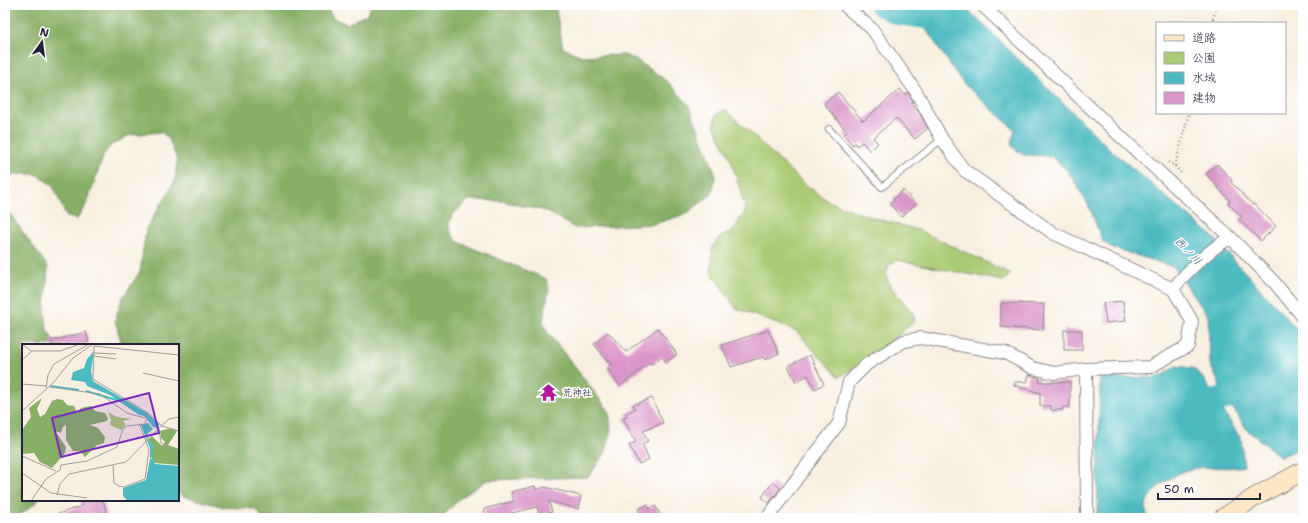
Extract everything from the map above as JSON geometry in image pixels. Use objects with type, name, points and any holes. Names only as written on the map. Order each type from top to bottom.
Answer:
[{"type":"main road","points":[[1223,518],[1255,497],[1303,471]]},
{"type":"street","points":[[767,518],[838,424],[849,382],[867,364],[904,341],[922,338],[1005,352],[1033,368],[1054,373],[1086,369],[1150,367],[1188,346],[1192,321],[1173,289],[1053,233],[964,170],[942,139],[915,90],[872,29],[844,5]]},
{"type":"street","points":[[982,5],[1227,240],[1274,282],[1303,317]]},
{"type":"street","points":[[1173,289],[1181,278],[1227,240]]},
{"type":"street","points":[[1086,369],[1087,518]]},
{"type":"lane","points":[[829,130],[882,187],[942,139]]},
{"type":"lane","points":[[1297,518],[1303,509]]},
{"type":"path","points":[[1212,22],[1217,5]]},
{"type":"path","points":[[1175,166],[1189,114]]},
{"type":"green space","points":[[5,5],[327,5],[334,18],[347,24],[366,15],[372,5],[555,5],[563,48],[582,56],[624,55],[635,59],[667,81],[689,105],[716,175],[712,194],[686,214],[654,224],[575,228],[546,211],[502,201],[469,200],[458,209],[449,224],[453,235],[458,242],[546,279],[549,288],[543,321],[546,330],[609,411],[611,432],[606,452],[588,477],[487,480],[459,499],[441,518],[263,518],[256,509],[224,507],[183,496],[179,493],[179,344],[122,344],[115,320],[122,299],[140,272],[146,229],[175,181],[177,160],[169,139],[161,132],[130,135],[111,145],[104,154],[87,203],[77,219],[67,217],[53,186],[36,174],[14,174],[5,182]]},
{"type":"green space","points":[[725,109],[803,183],[828,201],[867,216],[918,230],[1011,274],[1003,281],[897,260],[889,265],[886,275],[890,286],[912,312],[915,321],[875,355],[839,377],[796,331],[736,308],[711,272],[712,249],[718,239],[735,228],[746,210],[731,160],[714,125],[716,115]]},
{"type":"green space","points":[[5,198],[9,213],[48,267],[45,309],[47,330],[56,344],[22,344],[22,501],[38,501],[19,515],[5,518]]},
{"type":"water","points":[[909,5],[963,5],[1111,150],[1211,235],[1303,336],[1303,447],[1281,457],[1247,430],[1222,390],[1210,364],[1208,316],[1174,267],[1113,248],[1103,242],[1088,204],[1068,171],[1051,156],[1024,155],[1011,145],[1015,130],[963,83]]},
{"type":"water","points":[[1176,366],[1192,368],[1200,374],[1241,439],[1244,466],[1231,468],[1205,467],[1179,473],[1164,482],[1152,494],[1146,506],[1148,518],[1097,518],[1100,377],[1151,378],[1161,376]]},
{"type":"building","points":[[900,89],[905,95],[908,93],[909,94],[913,102],[911,103],[919,112],[928,128],[915,139],[896,118],[873,138],[878,143],[870,151],[862,142],[857,146],[855,143],[853,145],[844,135],[847,132],[824,104],[838,92],[863,121]]},
{"type":"building","points":[[1217,164],[1232,180],[1231,182],[1276,226],[1261,241],[1239,220],[1242,217],[1228,203],[1230,201],[1206,174]]},
{"type":"building","points":[[903,190],[916,204],[901,217],[890,204],[894,201],[893,199]]},
{"type":"building","points":[[1123,301],[1126,321],[1106,323],[1103,303]]},
{"type":"building","points":[[1001,303],[1044,304],[1043,330],[1001,327]]},
{"type":"building","points":[[658,328],[677,354],[666,362],[662,356],[652,364],[649,363],[620,386],[607,368],[611,365],[594,344],[608,332],[626,352]]},
{"type":"building","points":[[768,330],[779,353],[765,360],[763,357],[731,367],[722,345]]},
{"type":"building","points":[[1064,330],[1082,330],[1082,350],[1064,350]]},
{"type":"building","points":[[86,332],[89,342],[82,344],[51,344],[51,341]]},
{"type":"building","points":[[810,355],[824,384],[815,389],[808,375],[796,382],[788,366]]},
{"type":"building","points":[[1029,375],[1040,378],[1039,382],[1070,382],[1070,407],[1063,407],[1063,410],[1051,410],[1051,406],[1040,406],[1040,393],[1014,385],[1015,382],[1027,382]]},
{"type":"building","points":[[652,398],[663,423],[643,431],[648,441],[642,444],[649,459],[639,464],[629,445],[636,442],[623,418],[627,417],[626,413],[635,409],[633,405]]},
{"type":"building","points":[[773,482],[780,488],[769,503],[762,497]]},
{"type":"building","points":[[535,486],[536,490],[545,487],[581,496],[578,509],[549,501],[552,512],[540,516],[537,507],[512,513],[514,518],[486,518],[484,509],[514,501],[511,492]]},
{"type":"building","points":[[80,501],[103,501],[107,514],[95,518],[52,518],[52,516],[82,506]]},
{"type":"building","points":[[647,505],[650,509],[655,506],[663,518],[632,518],[640,513],[638,509]]},
{"type":"waterway","name":"西ノ川","points":[[882,5],[898,13],[948,20]]},
{"type":"waterway","name":"西ノ川","points":[[1184,409],[1259,389]]},
{"type":"place","name":"荒神社","points":[[549,392]]}]
